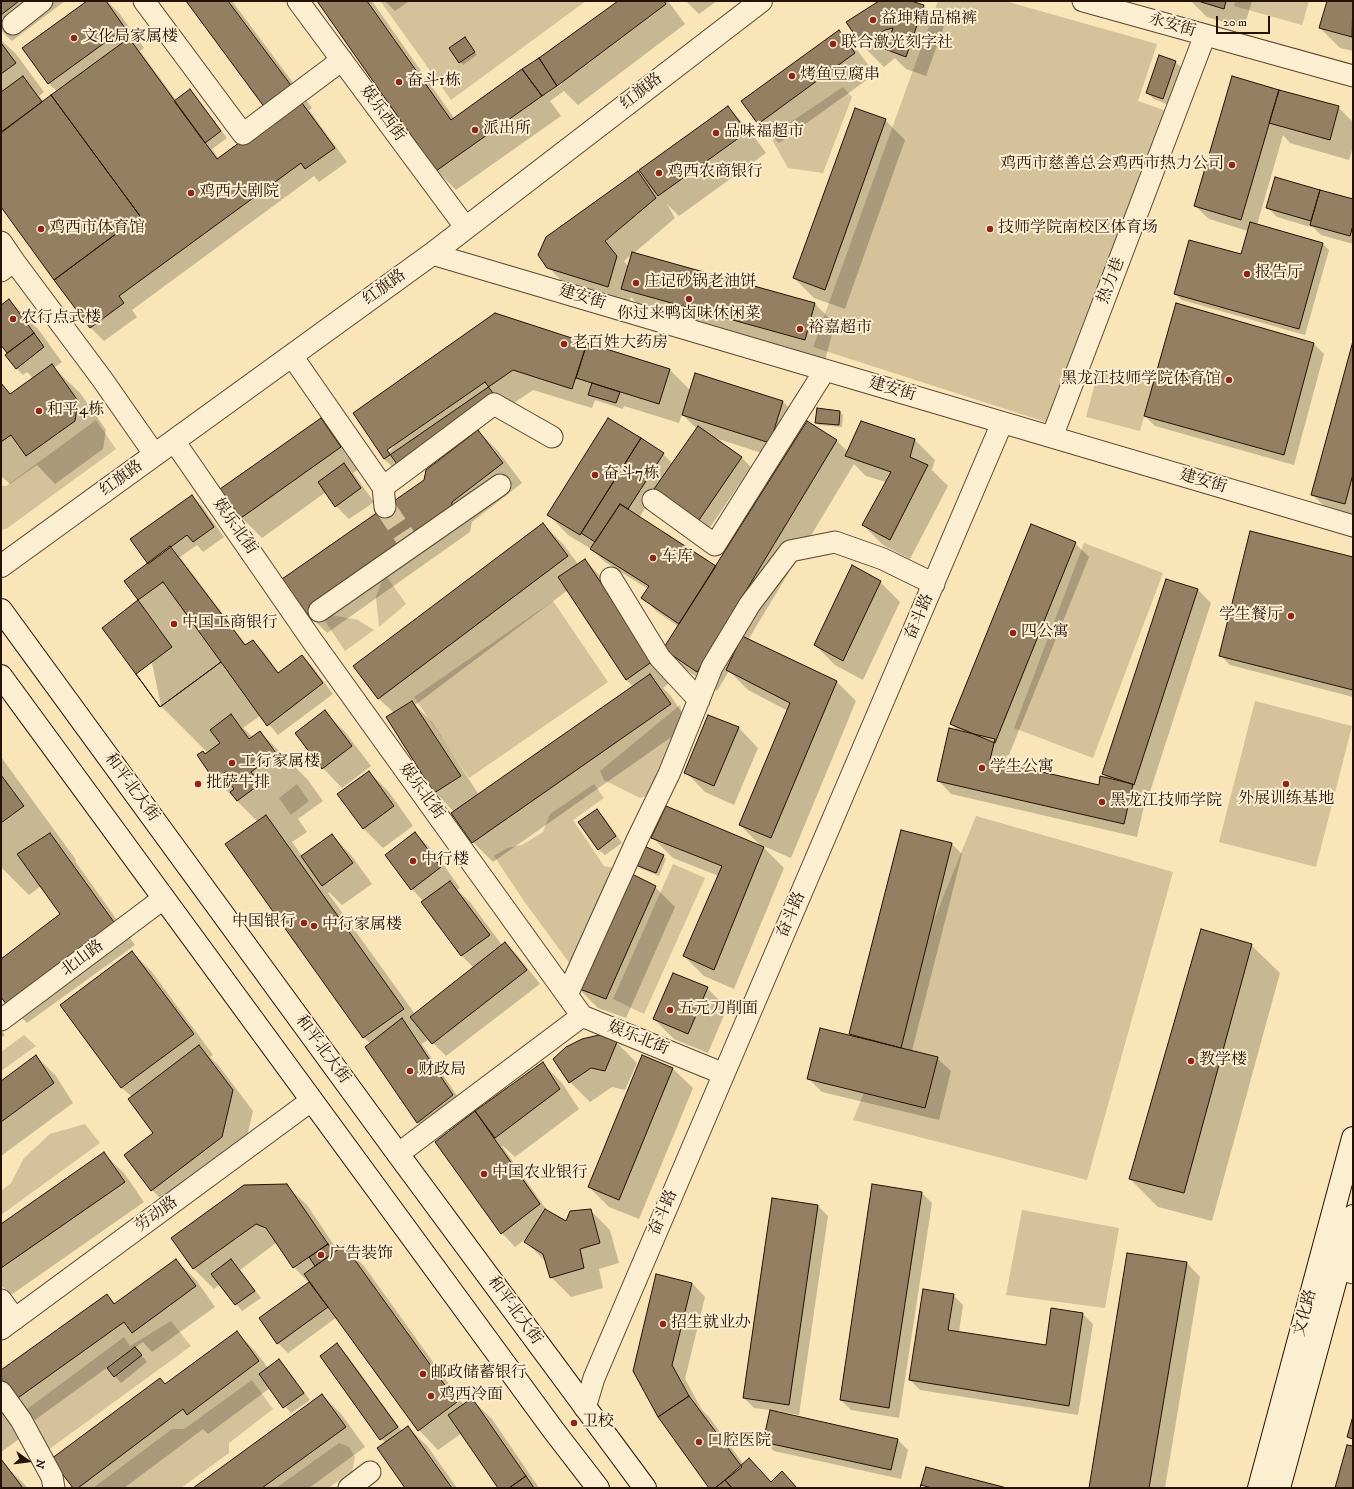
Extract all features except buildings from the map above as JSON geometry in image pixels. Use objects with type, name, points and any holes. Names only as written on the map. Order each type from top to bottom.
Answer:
[{"type":"main road","name":"红旗路","points":[[1,566],[432,254],[761,1]]},
{"type":"main road","name":"和平北大街","points":[[1,610],[398,1154],[585,1408],[646,1488]]},
{"type":"main road","points":[[1,676],[554,1431],[598,1488]]},
{"type":"main road","name":"文化路","points":[[1259,1488],[1335,1244],[1353,1138]]},
{"type":"main road","name":"文化路","points":[[1335,1244],[1353,1216]]},
{"type":"main road","name":"文化路","points":[[1280,1488],[1346,1271],[1335,1244]]},
{"type":"street","points":[[13,24],[42,1]]},
{"type":"street","points":[[144,1],[243,134],[342,60]]},
{"type":"street","name":"娱乐西街","points":[[298,1],[466,228]]},
{"type":"street","name":"永安街","points":[[1083,1],[1353,76]]},
{"type":"street","name":"热力巷","points":[[1052,437],[1205,35]]},
{"type":"street","points":[[1,242],[8,266],[102,379],[155,455]]},
{"type":"street","name":"建安街","points":[[432,254],[1353,526]]},
{"type":"street","points":[[292,356],[384,497],[494,404],[552,437]]},
{"type":"street","points":[[653,500],[715,545],[802,409],[825,370]]},
{"type":"street","name":"奋斗路","points":[[585,1408],[594,1378],[1002,423]]},
{"type":"street","name":"娱乐北街","points":[[174,441],[313,642],[582,1016],[724,1074]]},
{"type":"street","points":[[319,611],[500,485]]},
{"type":"street","points":[[567,995],[637,840],[669,774],[712,667],[750,604],[790,551],[835,542],[883,559],[934,584]]},
{"type":"street","points":[[612,578],[660,658],[699,700]]},
{"type":"street","name":"北山路","points":[[1,1020],[164,898]]},
{"type":"street","points":[[398,1154],[582,1016]]},
{"type":"street","name":"劳动路","points":[[8,1324],[312,1100]]},
{"type":"street","points":[[1,1300],[8,1324]]},
{"type":"street","points":[[1,1392],[21,1420],[52,1477],[54,1488]]},
{"type":"street","points":[[349,1488],[370,1472]]},
{"type":"shaded area","points":[[586,1],[451,100],[381,2]]},
{"type":"shaded area","name":"技师学院南校区体育场","points":[[938,1],[1005,1],[1157,44],[1138,101],[1169,112],[1052,424],[813,347]]},
{"type":"shaded area","points":[[1235,1],[1309,1],[1302,25],[1234,6]]},
{"type":"shaded area","points":[[843,87],[852,97],[823,173],[788,168],[770,136]]},
{"type":"shaded area","points":[[1099,369],[1153,384],[1140,431],[1086,417]]},
{"type":"shaded area","points":[[96,420],[116,449],[6,529],[1,530],[1,486],[6,486]]},
{"type":"shaded area","points":[[1084,543],[1163,573],[1093,758],[1014,728]]},
{"type":"shaded area","points":[[385,574],[406,604],[379,627],[376,596]]},
{"type":"shaded area","points":[[553,601],[608,682],[469,778],[414,697]]},
{"type":"shaded area","points":[[327,614],[358,620],[374,630],[345,651],[323,618]]},
{"type":"shaded area","name":"外展训练基地","points":[[1255,701],[1352,726],[1316,867],[1219,842]]},
{"type":"shaded area","points":[[680,705],[684,725],[649,795],[640,798],[604,780],[600,771]]},
{"type":"shaded area","points":[[297,784],[309,801],[291,815],[279,798]]},
{"type":"shaded area","points":[[594,784],[604,798],[573,820],[604,866],[615,868],[570,964],[524,901],[494,856],[507,848],[522,845],[543,832],[550,814]]},
{"type":"shaded area","points":[[976,816],[1173,872],[1087,1180],[853,1120]]},
{"type":"shaded area","points":[[673,864],[705,878],[644,1014],[613,999]]},
{"type":"shaded area","points":[[24,1035],[36,1046],[1,1071],[1,1052]]},
{"type":"shaded area","points":[[85,1124],[100,1143],[1,1215],[1,1191],[11,1183],[24,1158],[50,1134]]},
{"type":"shaded area","points":[[1022,1210],[1119,1228],[1105,1308],[1006,1295]]},
{"type":"shaded area","points":[[171,1321],[191,1346],[48,1450],[23,1412],[124,1337],[130,1346]]},
{"type":"shaded area","points":[[252,1380],[273,1409],[229,1443],[229,1453],[181,1488],[93,1488],[172,1429],[184,1429]]},
{"type":"shaded area","points":[[339,1443],[349,1447],[355,1457],[352,1472],[328,1488],[276,1488]]},
{"type":"tunnel","points":[[385,507],[411,546]]},
{"type":"place","name":"益坤精品棉裤","points":[[873,20]]},
{"type":"place","name":"文化局家属楼","points":[[74,38]]},
{"type":"place","name":"联合激光刻字社","points":[[833,44]]},
{"type":"place","name":"烤鱼豆腐串","points":[[792,76]]},
{"type":"place","name":"奋斗1栋","points":[[399,82]]},
{"type":"place","name":"派出所","points":[[475,130]]},
{"type":"place","name":"品味福超市","points":[[716,133]]},
{"type":"place","name":"鸡西市慈善总会鸡西市热力公司","points":[[1232,165]]},
{"type":"place","name":"鸡西农商银行","points":[[659,173]]},
{"type":"place","name":"鸡西大剧院","points":[[191,193]]},
{"type":"place","name":"鸡西市体育馆","points":[[41,229]]},
{"type":"place","name":"技师学院南校区体育场","points":[[990,229]]},
{"type":"place","name":"报告厅","points":[[1247,274]]},
{"type":"place","name":"庄记砂锅老油饼","points":[[636,283]]},
{"type":"place","name":"你过来鸭卤味休闲菜","points":[[689,299]]},
{"type":"place","name":"农行点式楼","points":[[13,319]]},
{"type":"place","name":"裕嘉超市","points":[[800,329]]},
{"type":"place","name":"老百姓大药房","points":[[564,344]]},
{"type":"place","name":"黑龙江技师学院体育馆","points":[[1229,380]]},
{"type":"place","name":"和平4栋","points":[[39,411]]},
{"type":"place","name":"奋斗7栋","points":[[595,475]]},
{"type":"place","name":"车库","points":[[653,558]]},
{"type":"place","name":"学生餐厅","points":[[1291,616]]},
{"type":"place","name":"中国工商银行","points":[[174,624]]},
{"type":"place","name":"四公寓","points":[[1013,633]]},
{"type":"place","name":"工行家属楼","points":[[232,763]]},
{"type":"place","name":"学生公寓","points":[[982,768]]},
{"type":"place","name":"批萨牛排","points":[[198,784]]},
{"type":"place","name":"外展训练基地","points":[[1286,784]]},
{"type":"place","name":"黑龙江技师学院","points":[[1102,802]]},
{"type":"place","name":"中行楼","points":[[413,861]]},
{"type":"place","name":"中国银行","points":[[304,923]]},
{"type":"place","name":"中行家属楼","points":[[314,926]]},
{"type":"place","name":"五元刀削面","points":[[670,1010]]},
{"type":"place","name":"教学楼","points":[[1191,1061]]},
{"type":"place","name":"财政局","points":[[410,1071]]},
{"type":"place","name":"中国农业银行","points":[[484,1174]]},
{"type":"place","name":"广告装饰","points":[[321,1255]]},
{"type":"place","name":"招生就业办","points":[[663,1324]]},
{"type":"place","name":"邮政储蓄银行","points":[[423,1374]]},
{"type":"place","name":"鸡西冷面","points":[[431,1396]]},
{"type":"place","name":"卫校","points":[[574,1423]]},
{"type":"place","name":"口腔医院","points":[[699,1442]]}]
